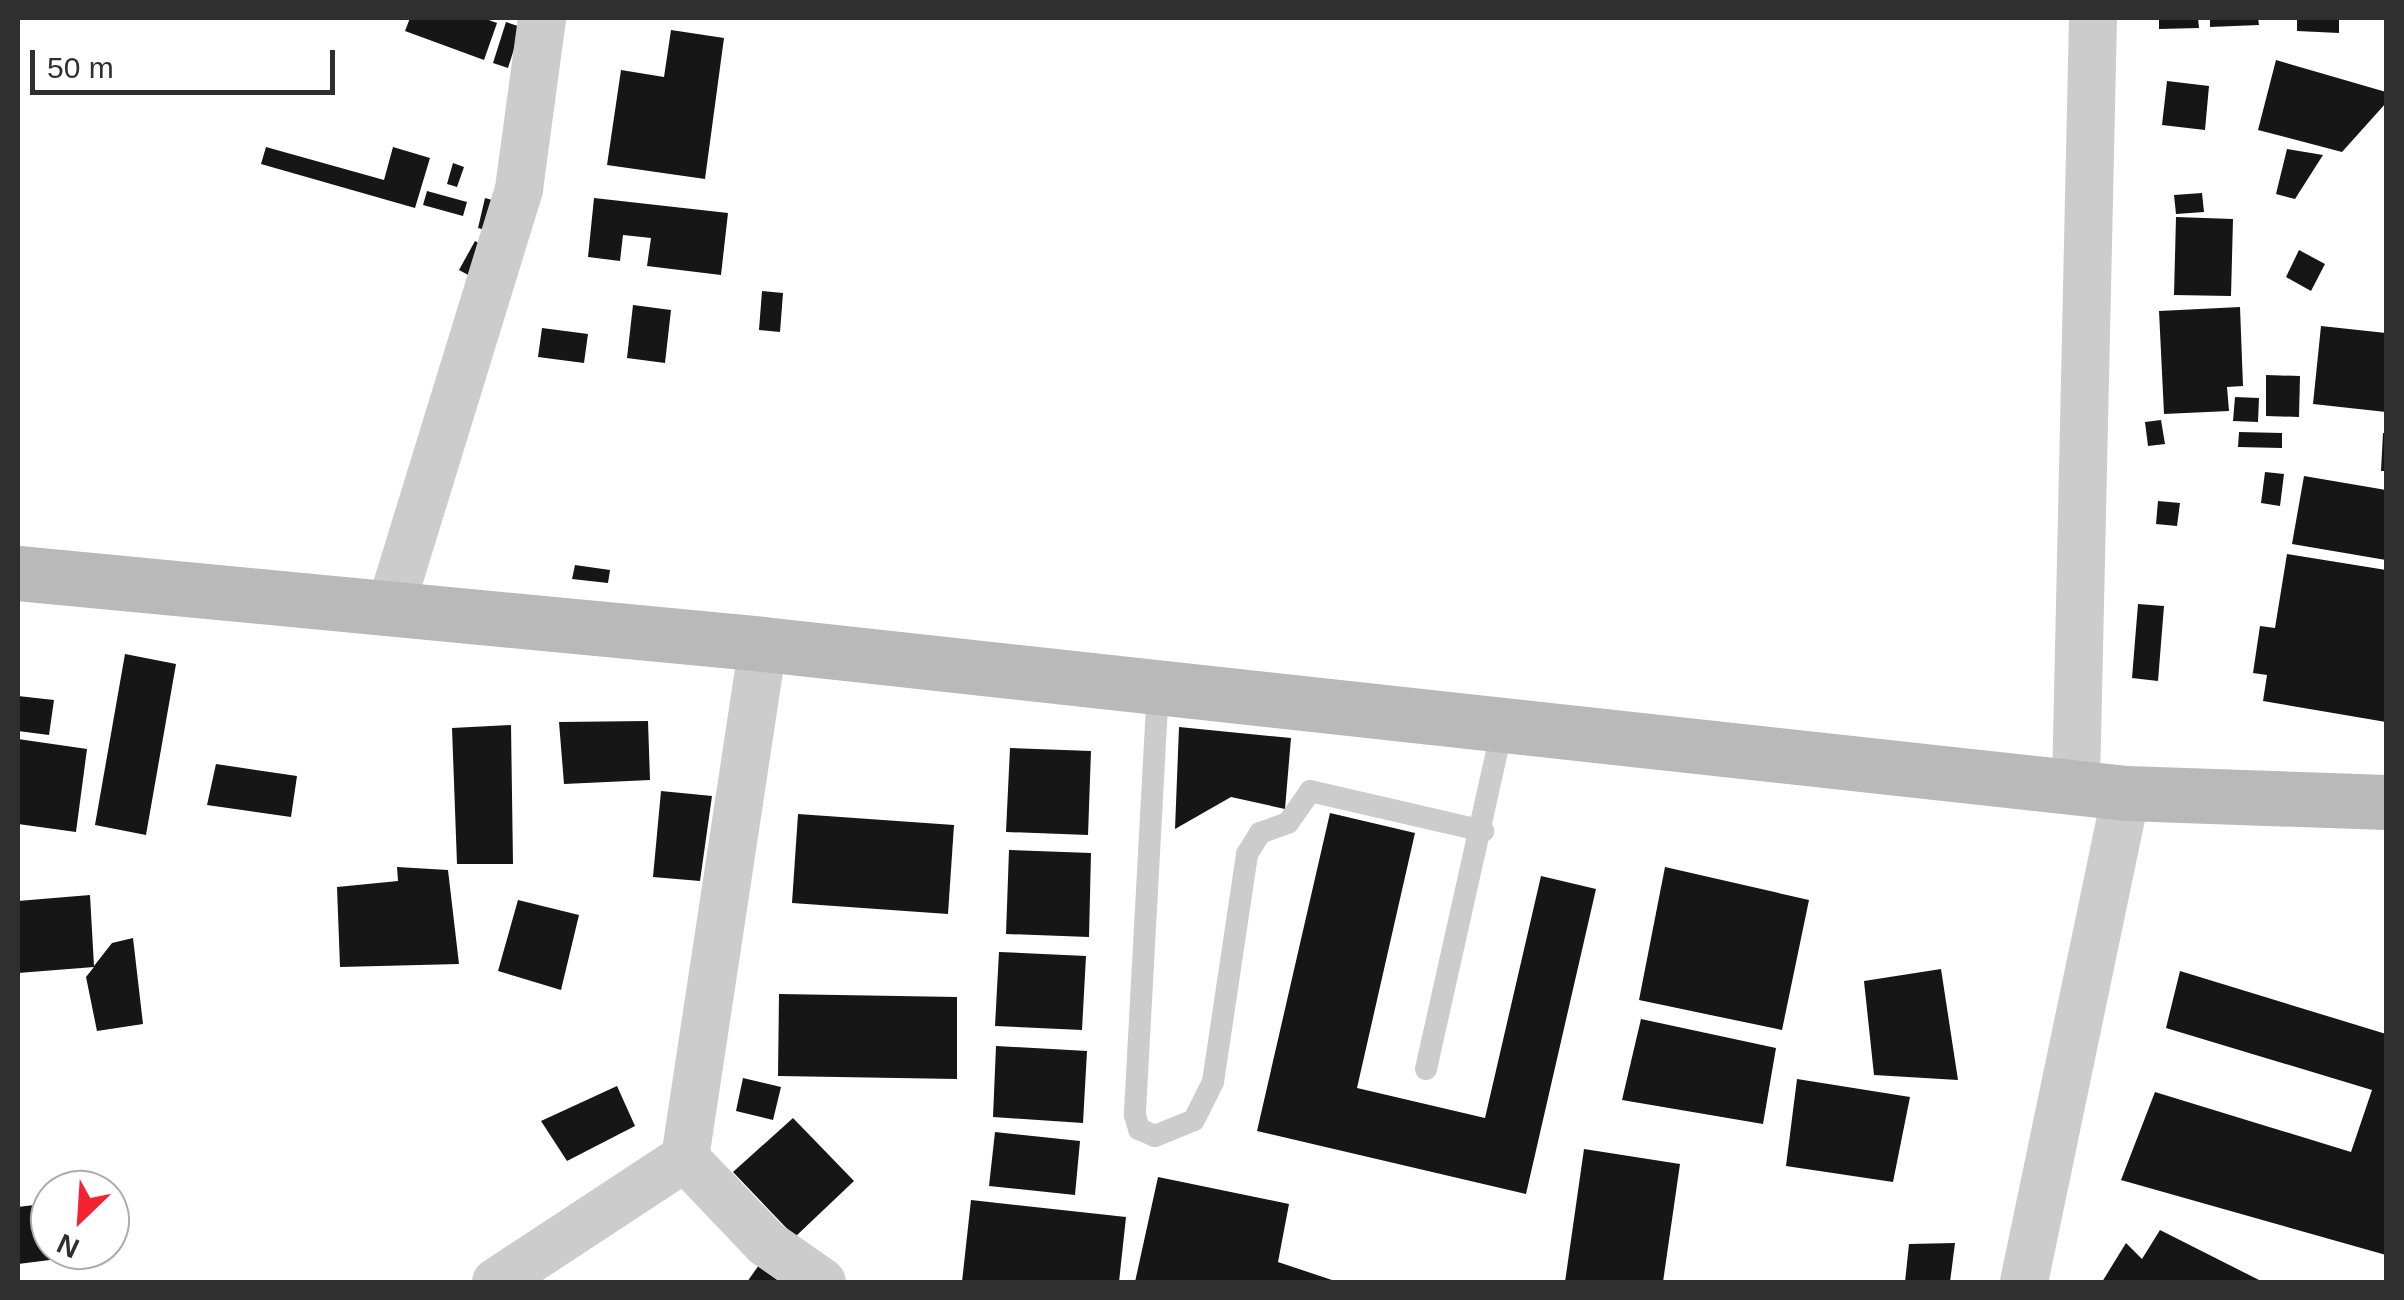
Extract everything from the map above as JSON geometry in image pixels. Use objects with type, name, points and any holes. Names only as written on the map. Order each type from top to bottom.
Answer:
[{"type":"main road","points":[[18,573],[389,612],[763,644],[2101,789],[2386,802]]},
{"type":"street","points":[[389,612],[519,189],[542,18]]},
{"type":"street","points":[[2024,1282],[2101,789],[2092,18]]},
{"type":"street","points":[[496,1282],[685,1158],[763,644]]},
{"type":"street","points":[[685,1158],[766,1243],[822,1282]]},
{"type":"lane","points":[[1158,686],[1134,1114],[1139,1129],[1155,1136],[1194,1120],[1213,1082],[1247,854],[1260,833],[1288,823],[1310,790],[1483,832]]},
{"type":"lane","points":[[1426,1068],[1483,832],[1503,725]]},
{"type":"building","points":[[410,18],[483,18],[497,23],[484,60],[405,31]]},
{"type":"building","points":[[2159,18],[2198,18],[2199,28],[2159,29]]},
{"type":"building","points":[[2210,18],[2258,18],[2259,25],[2210,27]]},
{"type":"building","points":[[2297,18],[2339,18],[2339,33],[2297,31]]},
{"type":"building","points":[[506,22],[521,27],[508,68],[493,63]]},
{"type":"building","points":[[671,30],[724,38],[705,179],[607,165],[621,70],[664,77]]},
{"type":"building","points":[[2276,60],[2386,92],[2386,103],[2342,152],[2258,130]]},
{"type":"building","points":[[2167,81],[2209,86],[2205,130],[2162,125]]},
{"type":"building","points":[[266,147],[384,180],[393,147],[430,158],[415,208],[261,164]]},
{"type":"building","points":[[2287,149],[2323,155],[2295,199],[2276,194]]},
{"type":"building","points":[[453,163],[464,167],[457,187],[447,184]]},
{"type":"building","points":[[427,191],[467,202],[463,216],[423,205]]},
{"type":"building","points":[[2202,193],[2204,212],[2176,214],[2174,195]]},
{"type":"building","points":[[485,198],[496,201],[489,231],[478,228]]},
{"type":"building","points":[[594,198],[728,213],[721,275],[647,266],[651,238],[623,235],[620,261],[588,257]]},
{"type":"building","points":[[2176,217],[2233,219],[2231,296],[2174,295]]},
{"type":"building","points":[[475,241],[488,248],[472,277],[459,270]]},
{"type":"building","points":[[2299,250],[2325,264],[2311,291],[2286,277]]},
{"type":"building","points":[[762,291],[783,293],[780,332],[759,330]]},
{"type":"building","points":[[633,305],[671,310],[665,363],[627,358]]},
{"type":"building","points":[[2240,307],[2243,386],[2227,387],[2229,411],[2164,414],[2159,311]]},
{"type":"building","points":[[2321,326],[2386,333],[2386,412],[2313,404]]},
{"type":"building","points":[[542,328],[588,334],[584,363],[538,357]]},
{"type":"building","points":[[2266,375],[2300,376],[2299,417],[2266,416]]},
{"type":"building","points":[[2235,397],[2259,398],[2258,422],[2233,421]]},
{"type":"building","points":[[2161,420],[2165,444],[2148,446],[2145,422]]},
{"type":"building","points":[[2239,432],[2282,433],[2282,448],[2238,447]]},
{"type":"building","points":[[2386,433],[2386,471],[2381,471]]},
{"type":"building","points":[[2265,472],[2284,474],[2280,506],[2261,503]]},
{"type":"building","points":[[2304,476],[2386,490],[2386,560],[2292,544]]},
{"type":"building","points":[[2158,501],[2180,503],[2177,526],[2156,524]]},
{"type":"building","points":[[2287,554],[2386,570],[2386,722],[2263,701],[2267,675],[2253,673],[2260,626],[2275,628]]},
{"type":"building","points":[[575,565],[610,570],[608,583],[572,579]]},
{"type":"building","points":[[2138,604],[2164,606],[2158,681],[2132,678]]},
{"type":"building","points":[[125,654],[176,664],[146,835],[95,825]]},
{"type":"building","points":[[18,696],[54,700],[49,735],[18,731]]},
{"type":"building","points":[[648,721],[650,780],[564,784],[559,722]]},
{"type":"building","points":[[511,725],[513,864],[457,864],[452,728]]},
{"type":"building","points":[[1179,727],[1291,738],[1285,809],[1231,797],[1175,829]]},
{"type":"building","points":[[18,739],[87,749],[76,832],[18,824]]},
{"type":"building","points":[[1010,748],[1091,751],[1088,835],[1006,832]]},
{"type":"building","points":[[216,764],[297,776],[291,817],[207,805]]},
{"type":"building","points":[[661,791],[712,796],[700,881],[653,877]]},
{"type":"building","points":[[1330,813],[1415,833],[1357,1088],[1485,1118],[1541,876],[1596,889],[1526,1194],[1257,1131]]},
{"type":"building","points":[[798,814],[954,825],[948,914],[792,903]]},
{"type":"building","points":[[1009,850],[1091,853],[1089,937],[1006,934]]},
{"type":"building","points":[[397,867],[448,870],[459,964],[340,967],[337,887],[398,881]]},
{"type":"building","points":[[1665,867],[1809,900],[1782,1030],[1639,1000]]},
{"type":"building","points":[[90,895],[94,966],[112,943],[133,938],[143,1024],[97,1031],[86,977],[94,967],[18,973],[18,901]]},
{"type":"building","points":[[518,900],[579,915],[561,990],[498,971]]},
{"type":"building","points":[[999,952],[1086,956],[1082,1030],[995,1026]]},
{"type":"building","points":[[1941,969],[1958,1080],[1874,1075],[1864,981]]},
{"type":"building","points":[[2180,971],[2386,1034],[2386,1255],[2121,1180],[2155,1092],[2351,1152],[2372,1090],[2166,1028]]},
{"type":"building","points":[[779,994],[957,997],[957,1079],[778,1076]]},
{"type":"building","points":[[1641,1019],[1776,1048],[1763,1124],[1622,1100]]},
{"type":"building","points":[[996,1046],[1087,1051],[1083,1123],[993,1117]]},
{"type":"building","points":[[743,1078],[781,1087],[773,1120],[736,1111]]},
{"type":"building","points":[[1797,1079],[1910,1097],[1893,1182],[1786,1166]]},
{"type":"building","points":[[617,1086],[635,1126],[567,1161],[541,1121]]},
{"type":"building","points":[[793,1118],[854,1181],[795,1237],[733,1172]]},
{"type":"building","points":[[995,1132],[1080,1141],[1075,1195],[989,1186]]},
{"type":"building","points":[[1584,1149],[1680,1164],[1663,1282],[1565,1282]]},
{"type":"building","points":[[1158,1177],[1289,1204],[1278,1262],[1338,1282],[1135,1282]]},
{"type":"building","points":[[971,1200],[1126,1217],[1119,1282],[962,1282]]},
{"type":"building","points":[[30,1206],[30,1262],[18,1264],[18,1207]]},
{"type":"building","points":[[2160,1230],[2263,1282],[2102,1282],[2126,1243],[2142,1259]]},
{"type":"building","points":[[1955,1243],[1950,1282],[1905,1282],[1909,1244]]},
{"type":"building","points":[[759,1265],[784,1282],[747,1282]]}]
